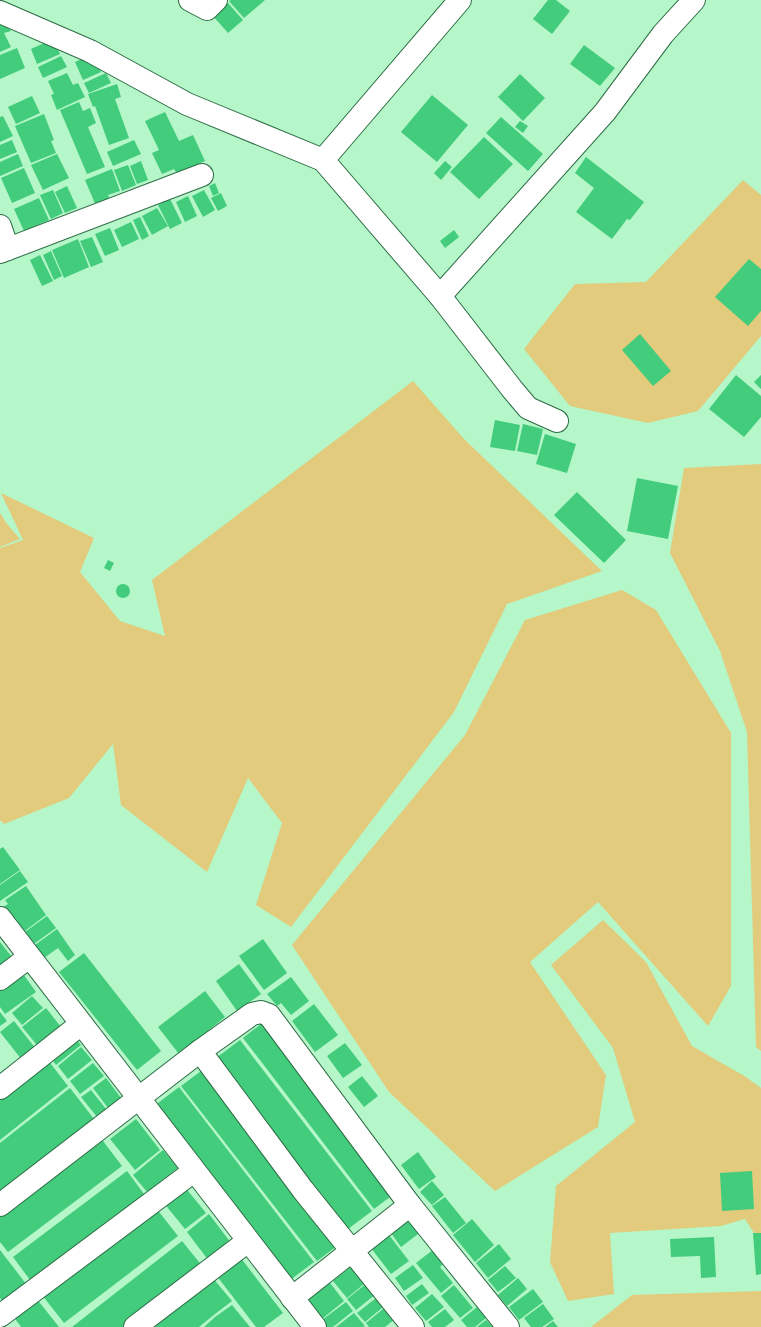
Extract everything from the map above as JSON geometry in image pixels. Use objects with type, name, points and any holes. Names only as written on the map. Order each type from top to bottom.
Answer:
[{"type":"street","points":[[190,0],[207,9],[216,0]]},
{"type":"street","points":[[323,160],[460,0]]},
{"type":"street","points":[[440,296],[605,112],[663,34],[694,0]]},
{"type":"street","points":[[0,12],[90,51],[187,104],[323,160],[440,296],[528,408],[557,421]]},
{"type":"street","points":[[0,226],[4,250],[202,175]]},
{"type":"street","points":[[0,918],[315,1327]]},
{"type":"street","points":[[0,980],[29,957]]},
{"type":"street","points":[[0,1205],[200,1051],[252,1014],[261,1012],[269,1014],[410,1205],[508,1327]]},
{"type":"street","points":[[0,1088],[81,1024]]},
{"type":"street","points":[[200,1051],[303,1190],[413,1327]]},
{"type":"street","points":[[0,1316],[194,1171]]},
{"type":"street","points":[[292,1298],[410,1205]]},
{"type":"street","points":[[135,1327],[248,1241]]},
{"type":"street","points":[[0,1322],[3,1327]]},
{"type":"shaded area","points":[[743,180],[761,195],[761,336],[698,411],[648,423],[570,406],[524,349],[575,284],[646,282]]},
{"type":"shaded area","points":[[413,381],[464,439],[602,571],[507,604],[454,712],[291,927],[256,905],[282,823],[248,778],[207,872],[121,805],[113,744],[69,798],[4,824],[0,820],[0,548],[23,540],[1,493],[94,538],[80,572],[120,621],[165,636],[152,580]]},
{"type":"shaded area","points":[[761,464],[761,1051],[756,1047],[747,732],[720,651],[670,553],[684,468]]},
{"type":"shaded area","points":[[0,513],[20,539],[0,547]]},
{"type":"shaded area","points":[[622,590],[656,610],[731,733],[731,986],[708,1026],[598,902],[530,962],[606,1075],[598,1127],[495,1191],[389,1092],[292,945],[465,735],[525,620]]},
{"type":"shaded area","points":[[603,920],[646,962],[692,1046],[746,1077],[761,1088],[761,1244],[745,1219],[721,1226],[610,1233],[614,1294],[568,1301],[550,1262],[556,1186],[635,1122],[613,1048],[551,965]]},
{"type":"shaded area","points":[[761,1291],[761,1327],[591,1327],[632,1295]]},
{"type":"building","points":[[265,0],[244,18],[229,1]]},
{"type":"building","points":[[548,0],[556,0],[570,11],[552,34],[533,19]]},
{"type":"building","points":[[228,3],[243,20],[228,33],[213,16]]},
{"type":"building","points":[[4,17],[11,31],[4,33],[11,47],[0,52],[0,19]]},
{"type":"building","points":[[53,39],[60,54],[37,64],[31,49]]},
{"type":"building","points":[[584,45],[615,68],[600,86],[570,64]]},
{"type":"building","points":[[17,48],[25,68],[0,79],[0,55]]},
{"type":"building","points":[[93,54],[101,72],[83,80],[75,62]]},
{"type":"building","points":[[61,56],[67,67],[43,78],[38,67]]},
{"type":"building","points":[[67,73],[73,85],[78,83],[85,97],[57,110],[51,95],[54,94],[48,81]]},
{"type":"building","points":[[106,73],[111,83],[89,93],[84,83]]},
{"type":"building","points":[[520,74],[545,98],[523,121],[498,97]]},
{"type":"building","points":[[117,84],[121,97],[115,99],[129,138],[109,145],[95,106],[93,107],[88,94]]},
{"type":"building","points":[[432,95],[468,125],[437,162],[401,132]]},
{"type":"building","points":[[32,96],[40,113],[16,124],[8,107]]},
{"type":"building","points":[[79,102],[83,111],[90,108],[96,123],[88,127],[105,167],[87,174],[60,110]]},
{"type":"building","points":[[165,112],[179,141],[193,135],[205,161],[177,174],[174,169],[162,174],[152,153],[159,150],[145,121]]},
{"type":"building","points":[[44,114],[54,140],[51,141],[56,153],[31,163],[15,126]]},
{"type":"building","points":[[3,116],[13,136],[0,142],[0,117]]},
{"type":"building","points":[[501,117],[543,154],[528,171],[486,133]]},
{"type":"building","points":[[520,121],[528,126],[523,133],[515,127]]},
{"type":"building","points":[[484,137],[513,164],[479,199],[450,172]]},
{"type":"building","points":[[12,140],[17,152],[0,159],[0,145]]},
{"type":"building","points":[[134,140],[141,154],[113,166],[107,152]]},
{"type":"building","points":[[18,154],[23,166],[0,176],[0,162]]},
{"type":"building","points":[[57,154],[69,178],[43,190],[31,165]]},
{"type":"building","points":[[586,157],[644,202],[630,220],[627,219],[612,239],[576,212],[594,188],[575,173]]},
{"type":"building","points":[[141,161],[148,180],[137,184],[130,166]]},
{"type":"building","points":[[445,161],[452,167],[441,180],[434,173]]},
{"type":"building","points":[[128,165],[136,185],[122,191],[114,170]]},
{"type":"building","points":[[24,168],[35,193],[12,203],[1,178]]},
{"type":"building","points":[[112,169],[120,191],[108,195],[111,202],[97,208],[85,180]]},
{"type":"building","points":[[215,183],[219,193],[213,196],[209,186]]},
{"type":"building","points":[[67,186],[77,208],[65,213],[55,192]]},
{"type":"building","points":[[53,190],[63,213],[51,219],[40,195]]},
{"type":"building","points":[[204,190],[215,210],[203,217],[192,196]]},
{"type":"building","points":[[221,193],[227,206],[218,211],[211,198]]},
{"type":"building","points":[[188,196],[197,216],[185,222],[176,202]]},
{"type":"building","points":[[39,198],[49,220],[24,231],[14,209]]},
{"type":"building","points":[[170,199],[182,223],[170,229],[158,205]]},
{"type":"building","points":[[157,208],[168,226],[152,235],[142,216]]},
{"type":"building","points":[[140,217],[149,236],[142,240],[133,220]]},
{"type":"building","points":[[131,222],[139,239],[122,247],[114,230]]},
{"type":"building","points":[[110,228],[119,250],[105,256],[95,234]]},
{"type":"building","points":[[454,230],[459,237],[445,248],[440,241]]},
{"type":"building","points":[[92,237],[103,262],[91,267],[80,241]]},
{"type":"building","points":[[78,239],[89,267],[64,278],[52,250]]},
{"type":"building","points":[[51,251],[62,276],[54,280],[43,255]]},
{"type":"building","points":[[40,255],[53,281],[42,286],[30,260]]},
{"type":"building","points":[[749,259],[761,269],[761,311],[748,326],[715,297]]},
{"type":"building","points":[[640,334],[671,371],[653,386],[622,350]]},
{"type":"building","points":[[736,375],[761,396],[761,417],[744,437],[709,409]]},
{"type":"building","points":[[761,375],[761,389],[754,382]]},
{"type":"building","points":[[495,420],[520,425],[515,451],[490,447]]},
{"type":"building","points":[[523,424],[543,429],[537,455],[517,451]]},
{"type":"building","points":[[545,434],[576,444],[567,473],[536,464]]},
{"type":"building","points":[[637,478],[678,486],[668,539],[627,531]]},
{"type":"building","points":[[577,492],[626,540],[604,563],[554,515]]},
{"type":"building","points":[[108,560],[114,563],[110,571],[104,568]]},
{"type":"building","points":[[120,584],[126,584],[130,588],[130,594],[126,598],[120,598],[116,594],[116,588]]},
{"type":"building","points":[[3,847],[20,870],[0,884],[0,849]]},
{"type":"building","points":[[20,871],[28,882],[0,901],[0,885]]},
{"type":"building","points":[[26,886],[46,915],[22,933],[3,907],[8,904],[5,900]]},
{"type":"building","points":[[47,916],[56,928],[31,946],[22,934]]},
{"type":"building","points":[[57,929],[75,955],[68,961],[58,948],[41,960],[32,947]]},
{"type":"building","points":[[263,939],[287,973],[264,990],[239,956]]},
{"type":"building","points":[[0,942],[15,961],[0,972]]},
{"type":"building","points":[[84,953],[161,1051],[137,1070],[59,972]]},
{"type":"building","points":[[239,964],[261,994],[237,1011],[216,981]]},
{"type":"building","points":[[21,971],[36,992],[5,1014],[0,1007],[0,985]]},
{"type":"building","points":[[291,977],[309,1001],[291,1015],[281,1003],[277,1006],[267,994]]},
{"type":"building","points":[[205,991],[225,1017],[179,1054],[158,1027]]},
{"type":"building","points":[[32,996],[43,1008],[22,1025],[12,1013]]},
{"type":"building","points":[[314,1004],[338,1035],[315,1052],[292,1021]]},
{"type":"building","points":[[46,1008],[61,1027],[37,1045],[22,1027]]},
{"type":"building","points":[[0,1012],[7,1021],[0,1026]]},
{"type":"building","points":[[266,1020],[398,1191],[374,1209],[243,1038]]},
{"type":"building","points":[[14,1021],[36,1049],[22,1060],[0,1032]]},
{"type":"building","points":[[72,1034],[81,1045],[56,1065],[47,1053]]},
{"type":"building","points":[[240,1040],[372,1211],[348,1229],[216,1058]]},
{"type":"building","points":[[345,1043],[362,1065],[343,1078],[327,1056]]},
{"type":"building","points":[[81,1047],[92,1060],[68,1079],[58,1066]]},
{"type":"building","points":[[47,1059],[68,1086],[0,1140],[0,1095]]},
{"type":"building","points":[[93,1063],[104,1076],[80,1094],[70,1081]]},
{"type":"building","points":[[205,1068],[341,1243],[317,1261],[181,1086]]},
{"type":"building","points":[[362,1076],[378,1096],[364,1107],[348,1087]]},
{"type":"building","points":[[106,1078],[121,1098],[108,1108],[93,1088]]},
{"type":"building","points":[[179,1087],[314,1262],[289,1281],[154,1106]]},
{"type":"building","points":[[70,1088],[94,1119],[0,1192],[0,1143]]},
{"type":"building","points":[[91,1090],[106,1109],[97,1117],[81,1097]]},
{"type":"building","points":[[136,1119],[160,1150],[135,1170],[110,1139]]},
{"type":"building","points":[[100,1137],[122,1166],[8,1252],[0,1242],[0,1213]]},
{"type":"building","points":[[163,1150],[178,1168],[147,1192],[133,1175]]},
{"type":"building","points":[[418,1152],[436,1177],[419,1189],[401,1165]]},
{"type":"building","points":[[127,1171],[147,1198],[33,1284],[13,1257]]},
{"type":"building","points":[[752,1171],[754,1209],[722,1211],[720,1173]]},
{"type":"building","points":[[432,1181],[444,1195],[432,1205],[420,1192]]},
{"type":"building","points":[[184,1186],[206,1213],[185,1229],[163,1202]]},
{"type":"building","points":[[445,1197],[466,1223],[453,1233],[432,1206]]},
{"type":"building","points":[[156,1208],[178,1236],[64,1323],[42,1295]]},
{"type":"building","points":[[209,1214],[231,1243],[209,1261],[187,1232]]},
{"type":"building","points":[[413,1218],[422,1231],[401,1247],[391,1233]]},
{"type":"building","points":[[472,1219],[494,1245],[475,1262],[453,1235]]},
{"type":"building","points":[[753,1233],[761,1233],[761,1274],[756,1275]]},
{"type":"building","points":[[389,1235],[409,1261],[391,1274],[371,1248]]},
{"type":"building","points":[[714,1237],[716,1277],[701,1278],[700,1256],[671,1257],[670,1239]]},
{"type":"building","points":[[182,1241],[203,1267],[126,1327],[72,1327]]},
{"type":"building","points":[[499,1244],[511,1259],[488,1278],[476,1263]]},
{"type":"building","points":[[434,1249],[445,1262],[440,1267],[453,1283],[441,1293],[416,1263]]},
{"type":"building","points":[[0,1250],[30,1289],[7,1307],[0,1298]]},
{"type":"building","points":[[237,1253],[283,1313],[264,1327],[256,1327],[213,1271]]},
{"type":"building","points":[[357,1262],[370,1279],[347,1298],[333,1281]]},
{"type":"building","points":[[413,1265],[423,1278],[404,1291],[395,1278]]},
{"type":"building","points":[[505,1266],[516,1278],[498,1292],[488,1280]]},
{"type":"building","points":[[212,1277],[232,1301],[199,1327],[149,1327]]},
{"type":"building","points":[[518,1278],[527,1289],[507,1306],[498,1295]]},
{"type":"building","points":[[327,1279],[344,1301],[322,1319],[304,1298]]},
{"type":"building","points":[[372,1279],[381,1290],[356,1310],[347,1299]]},
{"type":"building","points":[[422,1284],[429,1293],[412,1305],[406,1296]]},
{"type":"building","points":[[454,1285],[473,1308],[460,1318],[441,1296]]},
{"type":"building","points":[[533,1289],[543,1302],[519,1320],[509,1307]]},
{"type":"building","points":[[381,1294],[388,1303],[365,1322],[357,1313]]},
{"type":"building","points":[[432,1294],[444,1307],[426,1321],[415,1308]]},
{"type":"building","points":[[36,1298],[59,1327],[21,1327],[13,1316]]},
{"type":"building","points":[[346,1302],[353,1311],[333,1327],[327,1327],[322,1320]]},
{"type":"building","points":[[389,1304],[399,1316],[385,1327],[369,1327],[366,1323]]},
{"type":"building","points":[[543,1304],[554,1319],[542,1327],[531,1327],[524,1318]]},
{"type":"building","points":[[232,1305],[250,1327],[204,1327],[215,1317]]},
{"type":"building","points":[[477,1307],[486,1318],[475,1327],[467,1327],[461,1320]]},
{"type":"building","points":[[445,1309],[454,1320],[445,1327],[432,1327],[428,1322]]},
{"type":"building","points":[[354,1313],[365,1326],[336,1327]]},
{"type":"building","points":[[486,1320],[493,1327],[477,1327]]},
{"type":"building","points":[[553,1321],[558,1327],[545,1327]]}]
